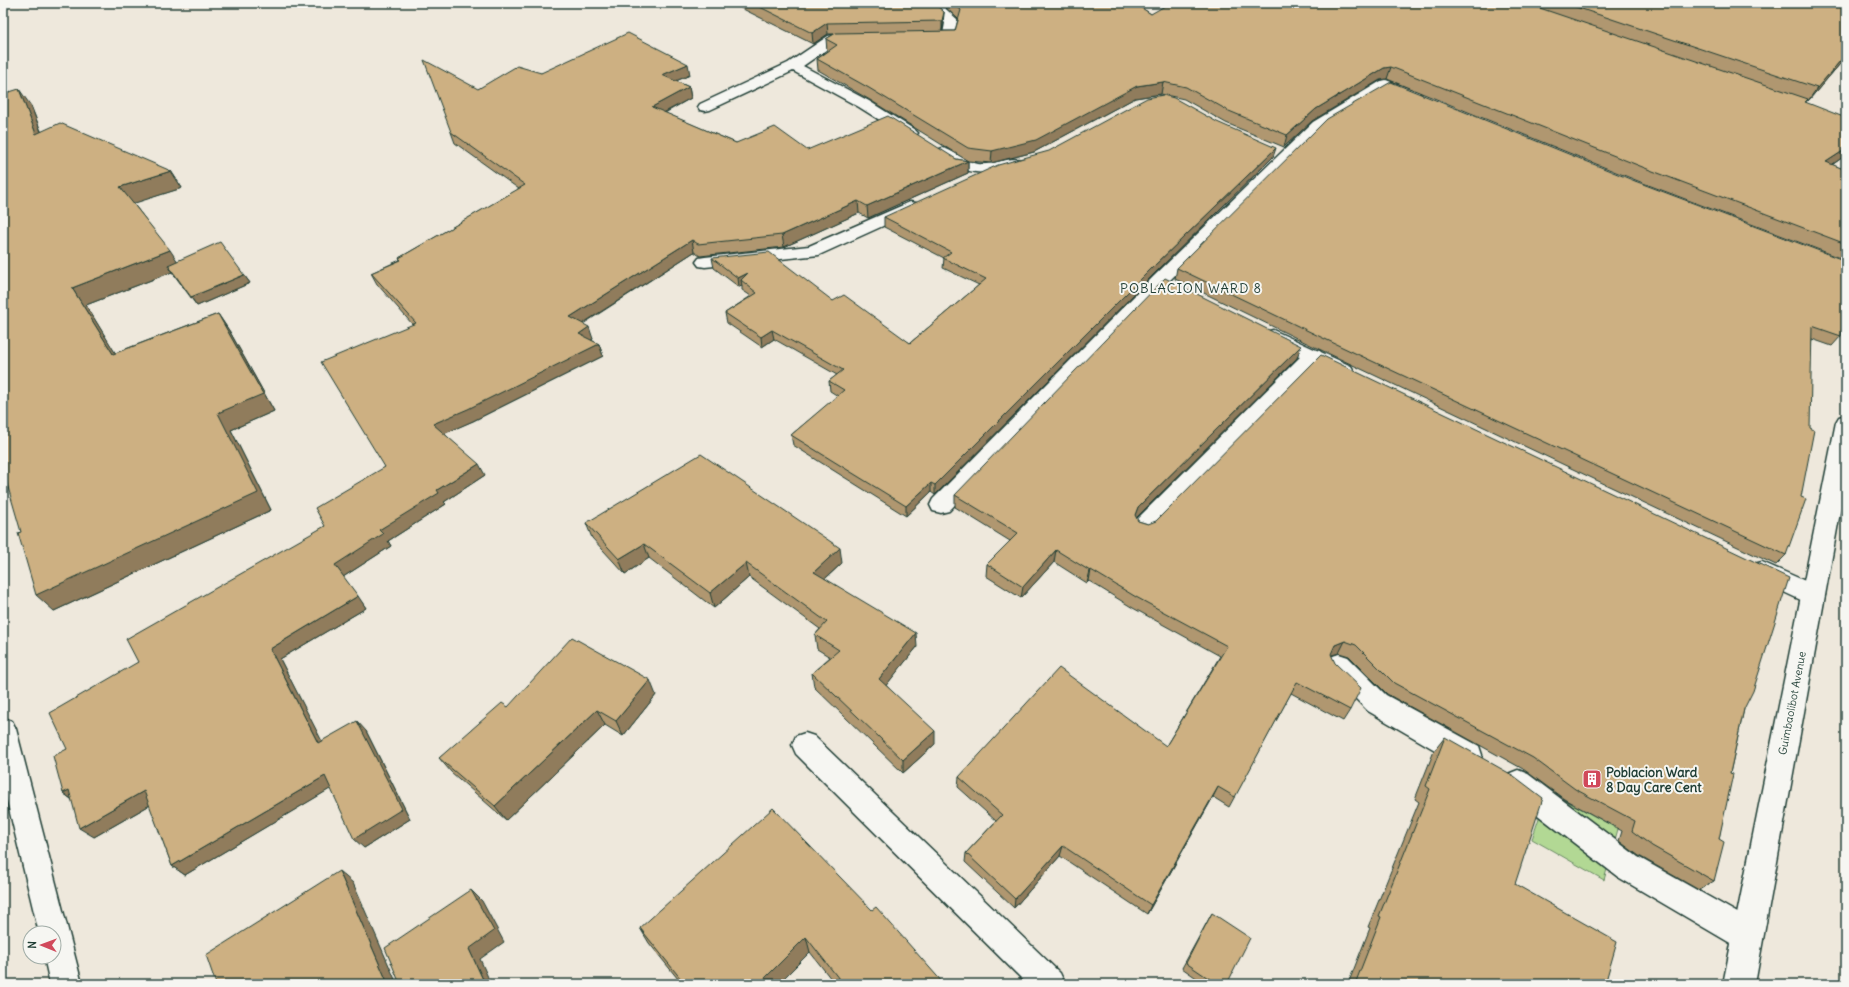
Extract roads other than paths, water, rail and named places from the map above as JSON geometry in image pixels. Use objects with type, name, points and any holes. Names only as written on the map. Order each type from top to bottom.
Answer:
[{"type":"street","points":[[911,38],[949,38],[952,22],[931,3]]},
{"type":"street","points":[[705,107],[793,66],[833,39],[872,39]]},
{"type":"street","points":[[793,66],[864,104],[963,166],[992,170]]},
{"type":"street","points":[[941,505],[1160,280],[1280,153],[1318,126],[1386,84],[1428,101]]},
{"type":"street","points":[[963,183],[992,170],[1034,158]]},
{"type":"street","points":[[705,262],[813,252],[927,199]]},
{"type":"street","points":[[1160,280],[1181,291]]},
{"type":"street","points":[[1257,328],[1363,380]]},
{"type":"street","points":[[1144,526],[1313,356]]},
{"type":"street","name":"Guimbaolibot Avenue","points":[[1739,984],[1846,422]]},
{"type":"street","points":[[1741,561],[1813,595]]},
{"type":"street","points":[[1339,665],[1377,703],[1512,779],[1628,868],[1748,936]]},
{"type":"street","points":[[3,729],[52,925]]},
{"type":"street","points":[[805,745],[1049,984]]},
{"type":"street","points":[[61,965],[66,984]]},
{"type":"place","name":"Poblacion Ward 8 Day Care Cent","points":[[1592,779]]},
{"type":"district","name":"POBLACION WARD 8","points":[[1191,288]]}]
